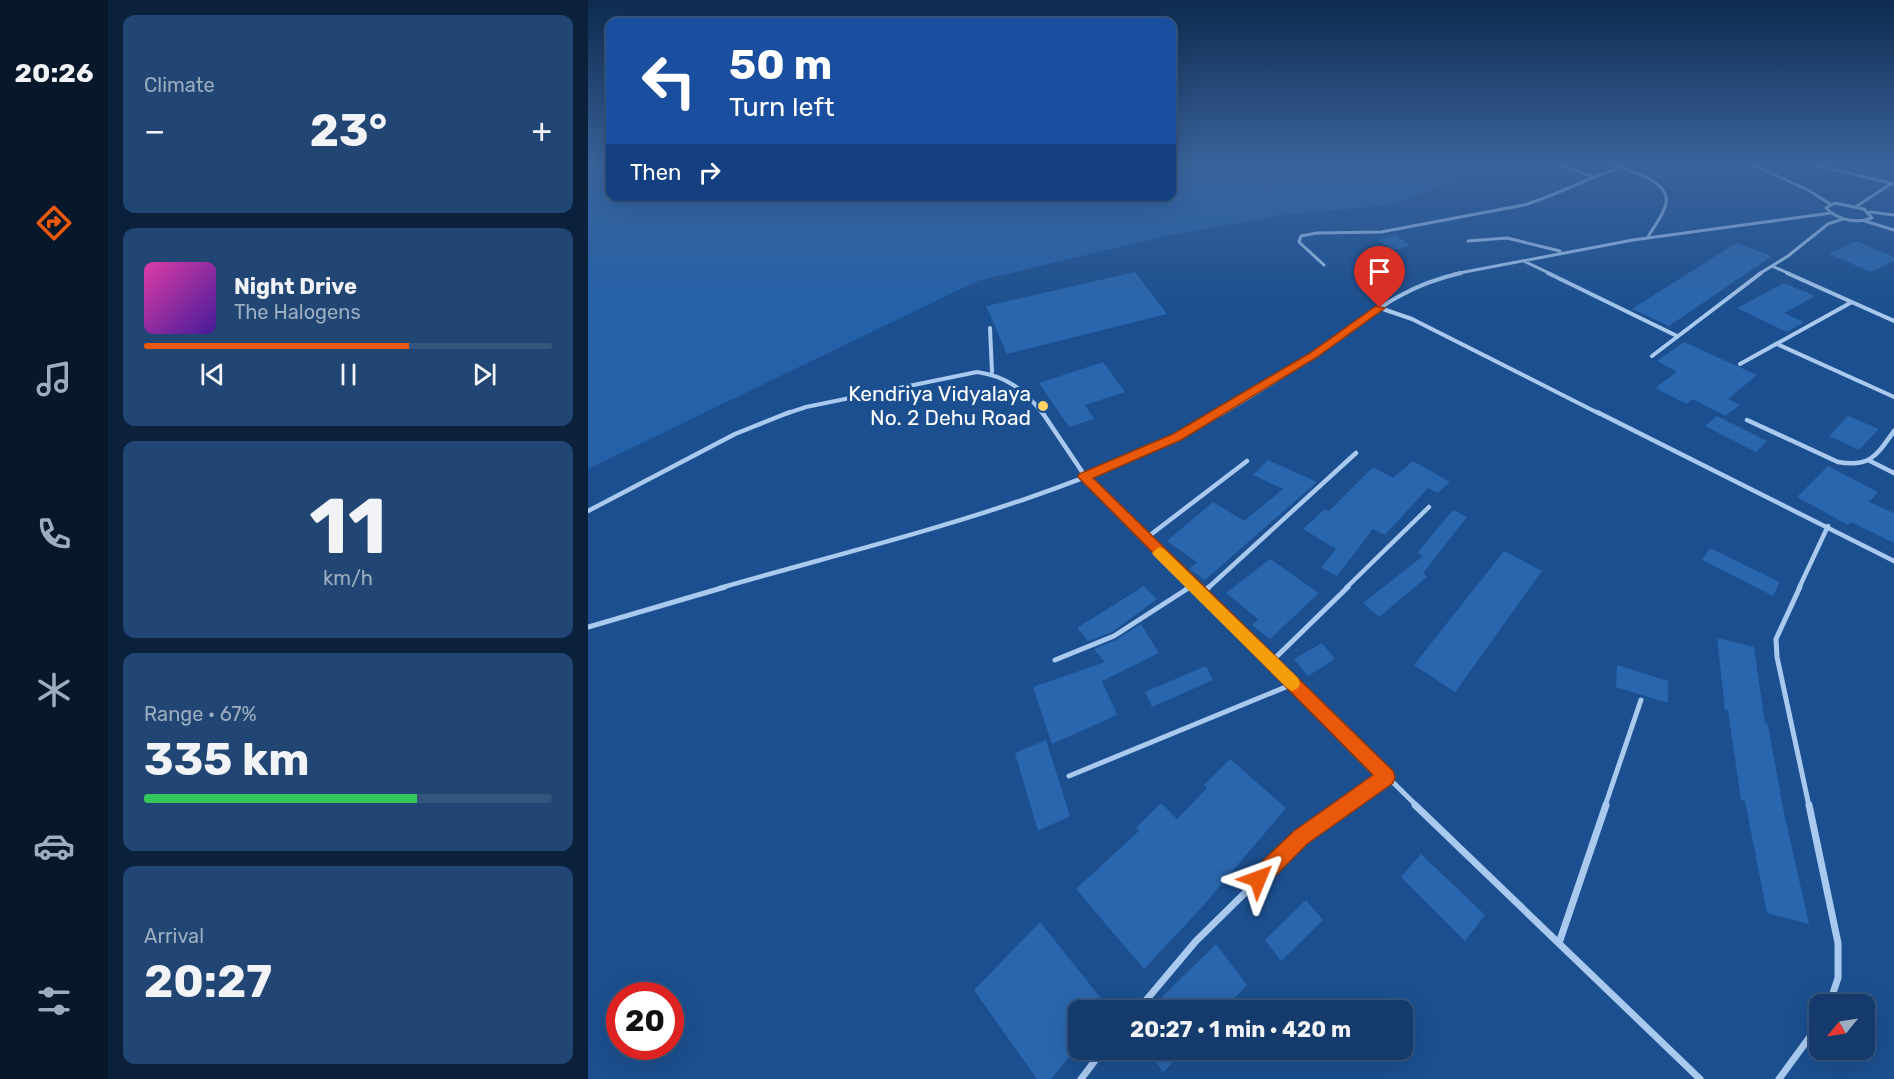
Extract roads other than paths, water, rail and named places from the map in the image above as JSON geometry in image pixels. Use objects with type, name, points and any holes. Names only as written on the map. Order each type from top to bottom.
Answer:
[{"type":"lane","points":[[1324,265],[1299,242],[1301,236],[1314,232],[1362,234],[1381,232],[1485,212]]},
{"type":"lane","points":[[1648,237],[1662,212]]},
{"type":"lane","points":[[1865,221],[1872,218],[1869,212]]},
{"type":"lane","points":[[1872,212],[1894,215]]},
{"type":"lane","points":[[588,627],[975,514],[1084,477],[1177,437],[1304,362],[1380,308],[1414,287],[1436,279],[1522,260],[1648,237],[1831,213],[1844,219],[1865,221],[1894,230]]},
{"type":"lane","points":[[1652,356],[1750,279],[1788,256],[1828,224],[1844,219]]},
{"type":"lane","points":[[1468,241],[1507,238],[1563,252]]},
{"type":"lane","points":[[1522,260],[1677,336]]},
{"type":"lane","points":[[1773,266],[1894,321]]},
{"type":"lane","points":[[1740,364],[1852,302]]},
{"type":"lane","points":[[1380,308],[1412,318],[1894,561]]},
{"type":"lane","points":[[990,328],[992,372]]},
{"type":"lane","points":[[1777,344],[1894,397]]},
{"type":"lane","points":[[588,511],[735,434],[777,416],[806,407],[976,372],[992,372],[1015,384],[1043,414],[1084,477],[1145,539],[1386,777],[1700,1079]]},
{"type":"lane","points":[[1747,420],[1838,462],[1852,466],[1863,465],[1870,461],[1894,431]]},
{"type":"lane","points":[[1202,594],[1356,453]]},
{"type":"lane","points":[[1145,539],[1247,461]]},
{"type":"lane","points":[[1870,461],[1894,473]]},
{"type":"lane","points":[[1270,663],[1429,507]]},
{"type":"lane","points":[[1828,526],[1776,639],[1777,657],[1838,943],[1838,978],[1833,994]]},
{"type":"lane","points":[[1055,660],[1114,636],[1192,585]]},
{"type":"lane","points":[[1069,776],[1293,684]]},
{"type":"lane","points":[[1559,943],[1641,699]]},
{"type":"lane","points":[[1146,1000],[1196,941],[1301,838],[1386,777]]},
{"type":"lane","points":[[1779,1079],[1809,1038]]},
{"type":"lane","points":[[1082,1079],[1096,1060]]},
{"type":"place","name":"Kendriya Vidyalaya No. 2 Dehu Road","points":[[1043,406]]}]
